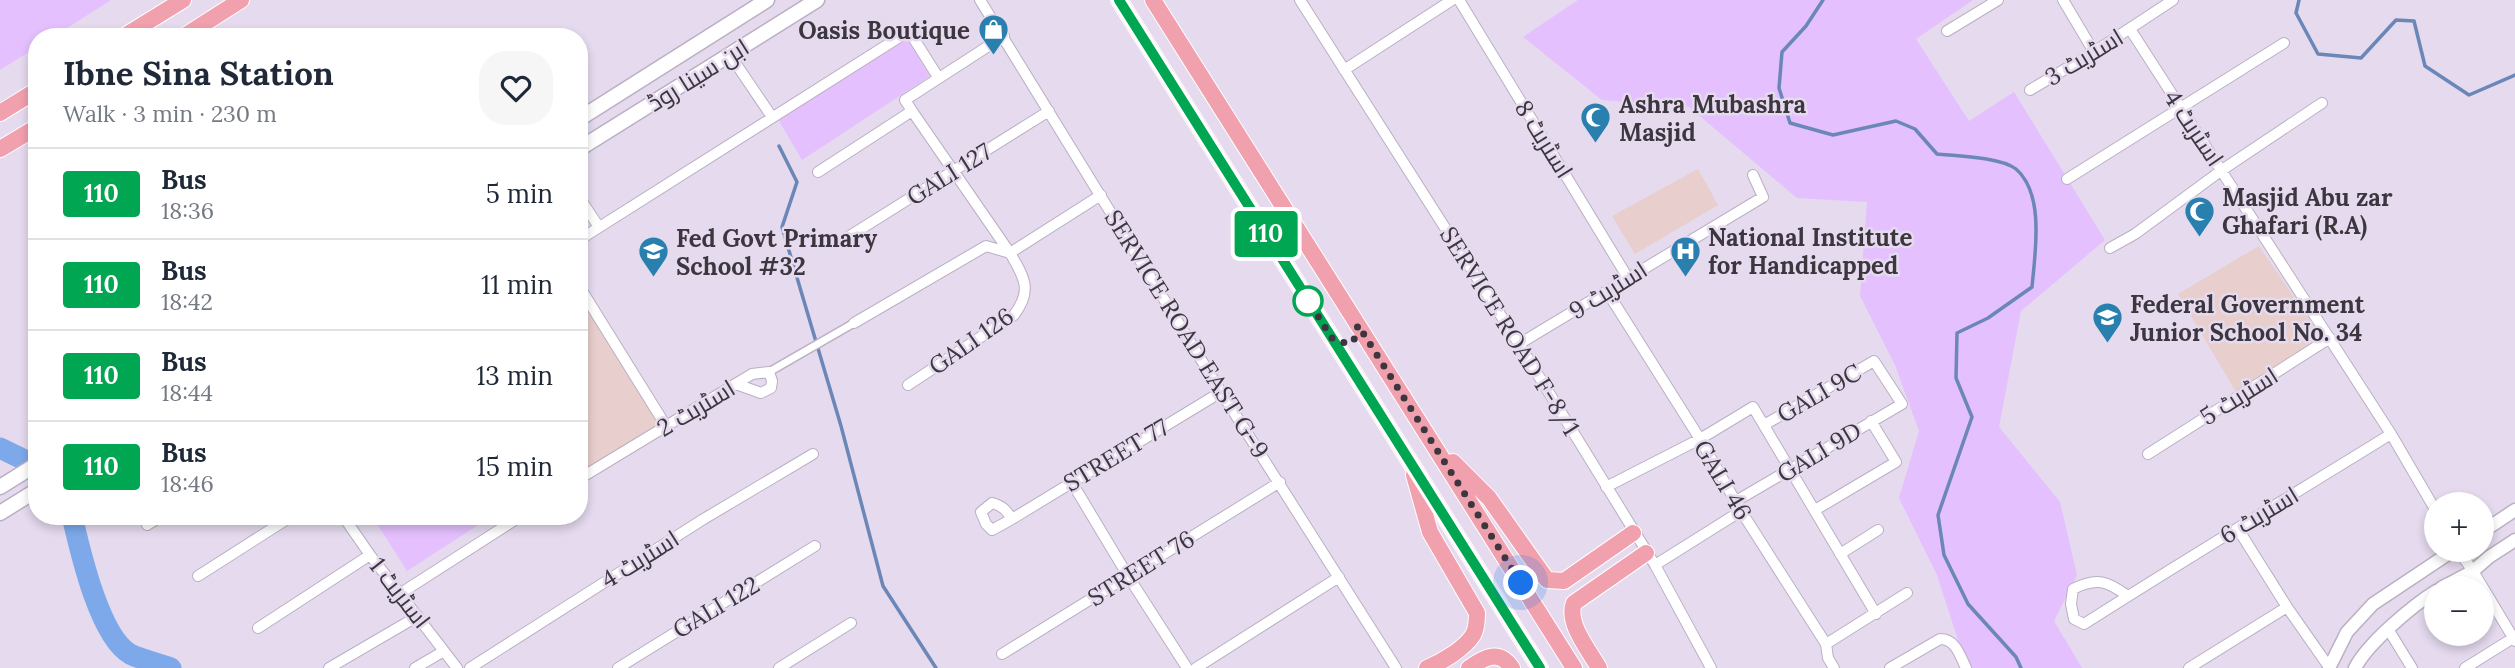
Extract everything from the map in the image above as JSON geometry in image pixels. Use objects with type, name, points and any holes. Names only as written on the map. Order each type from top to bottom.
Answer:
[{"type":"main road","points":[[138,28],[183,0]]},
{"type":"main road","points":[[197,28],[241,0]]},
{"type":"main road","name":"ابن سینا روڈ","points":[[588,113],[767,0]]},
{"type":"main road","name":"ابن سینا روڈ","points":[[588,143],[817,0]]},
{"type":"main road","points":[[1119,0],[1540,668]]},
{"type":"main road","points":[[1153,0],[1574,668]]},
{"type":"main road","points":[[0,113],[28,96]]},
{"type":"main road","points":[[0,149],[28,132]]},
{"type":"main road","points":[[1332,338],[1348,344],[1354,340],[1358,325]]},
{"type":"main road","points":[[1431,441],[1489,498],[1547,580],[1564,581],[1633,533]]},
{"type":"main road","points":[[1408,457],[1430,532],[1477,613],[1473,635],[1458,649],[1430,667]]},
{"type":"main road","points":[[3,485],[28,470]]},
{"type":"main road","points":[[0,513],[28,496]]},
{"type":"main road","points":[[1599,668],[1572,620],[1571,610],[1574,603],[1650,559]]},
{"type":"main road","points":[[1469,668],[1484,658],[1496,655],[1504,658],[1512,668]]},
{"type":"street","name":"SERVICE ROAD EAST G-9","points":[[980,0],[1220,392],[1280,482],[1396,668]]},
{"type":"street","name":"SERVICE ROAD F-8/1","points":[[1300,0],[1520,344],[1650,559],[1711,668]]},
{"type":"street","points":[[1345,70],[1452,0]]},
{"type":"street","name":"اسٹریٹ 8","points":[[1459,0],[1628,278]]},
{"type":"street","points":[[1947,31],[1998,0]]},
{"type":"street","points":[[2063,0],[2094,52]]},
{"type":"street","name":"اسٹریٹ 3","points":[[2029,90],[2094,52],[2173,0]]},
{"type":"street","name":"اسٹریٹ 4","points":[[2130,29],[2330,338],[2425,492]]},
{"type":"street","points":[[588,234],[909,31],[938,77]]},
{"type":"street","points":[[1004,36],[905,100],[1010,253]]},
{"type":"street","points":[[2067,179],[2284,44]]},
{"type":"street","points":[[730,55],[772,117]]},
{"type":"street","points":[[2110,248],[2135,234],[2222,170],[2322,103]]},
{"type":"street","points":[[818,173],[912,111]]},
{"type":"street","name":"GALI 127","points":[[848,237],[1049,111]]},
{"type":"street","name":"اسٹریٹ 9","points":[[1520,344],[1763,197],[1753,175]]},
{"type":"street","points":[[769,372],[986,246],[1010,253],[1101,195]]},
{"type":"street","points":[[588,210],[599,227]]},
{"type":"street","name":"GALI 126","points":[[908,384],[1014,315],[1023,304],[1026,291],[1024,277],[1010,253]]},
{"type":"street","name":"GALI 46","points":[[1608,293],[1826,645],[1828,658],[1834,668]]},
{"type":"street","points":[[588,300],[666,426]]},
{"type":"street","name":"اسٹریٹ 5","points":[[2148,454],[2330,338]]},
{"type":"street","name":"GALI 9D","points":[[1650,559],[1902,404],[1874,361]]},
{"type":"street","name":"GALI 9C","points":[[1764,425],[1874,361]]},
{"type":"street","name":"اسٹریٹ 2","points":[[588,474],[752,374],[769,372],[772,381],[771,388],[761,393],[736,384]]},
{"type":"street","name":"STREET 77","points":[[1012,519],[1220,392]]},
{"type":"street","points":[[1606,486],[1700,439],[1753,407],[1876,614]]},
{"type":"street","points":[[1815,510],[1896,461],[1871,421]]},
{"type":"street","name":"اسٹریٹ 6","points":[[2128,596],[2104,582],[2087,582],[2073,589],[2071,604],[2074,619],[2084,624],[2391,434]]},
{"type":"street","name":"اسٹریٹ 4","points":[[470,668],[702,520],[813,454]]},
{"type":"street","points":[[1071,481],[1187,668]]},
{"type":"street","name":"STREET 76","points":[[1002,654],[1280,482]]},
{"type":"street","points":[[2494,524],[2515,510]]},
{"type":"street","points":[[198,576],[278,525]]},
{"type":"street","name":"اسٹریٹ 1","points":[[349,525],[457,668]]},
{"type":"street","points":[[401,593],[507,525]]},
{"type":"street","points":[[2238,529],[2329,668],[2347,632],[2373,604],[2438,562]]},
{"type":"street","points":[[1840,554],[1878,530]]},
{"type":"street","points":[[2464,576],[2515,540]]},
{"type":"street","name":"GALI 122","points":[[618,668],[815,546]]},
{"type":"street","points":[[258,628],[370,555]]},
{"type":"street","points":[[2465,668],[2514,640],[2466,562]]},
{"type":"street","points":[[1196,668],[1339,578]]},
{"type":"street","points":[[1826,645],[1907,593]]},
{"type":"street","points":[[2355,668],[2388,629],[2424,599]]},
{"type":"street","points":[[2189,668],[2287,607]]},
{"type":"street","points":[[330,668],[418,616]]},
{"type":"street","points":[[779,668],[851,623]]},
{"type":"street","points":[[2388,629],[2412,668]]},
{"type":"street","points":[[1889,668],[1946,638],[1952,641],[1966,668]]},
{"type":"street","points":[[415,668],[444,650]]},
{"type":"shaded area","points":[[0,0],[111,0],[67,28],[28,28],[28,53],[0,70]]},
{"type":"shaded area","points":[[1578,0],[1973,0],[1916,39],[1969,121],[2014,92],[2105,240],[2021,311],[1999,427],[2060,502],[2077,575],[2054,621],[2082,668],[1967,668],[1937,575],[1899,498],[1919,431],[1895,365],[1860,296],[1867,202],[1797,198],[1689,107],[1602,100],[1523,37]]},
{"type":"shaded area","points":[[907,39],[930,76],[802,160],[778,119]]},
{"type":"shaded area","points":[[1698,169],[1718,205],[1635,254],[1612,216]]},
{"type":"shaded area","points":[[2259,246],[2322,338],[2236,392],[2178,294]]},
{"type":"shaded area","points":[[588,308],[662,423],[588,468]]},
{"type":"shaded area","points":[[378,525],[478,525],[407,571]]},
{"type":"waterway","points":[[1823,0],[1806,26],[1782,52],[1779,88],[1790,123],[1833,135],[1896,121],[1915,129],[1937,154],[1978,158],[2009,165],[2025,180],[2031,193],[2036,225],[2032,287],[1988,318],[1957,333],[1956,378],[1972,417],[1938,515],[1944,555],[1968,604],[2016,657],[2021,668]]},
{"type":"waterway","points":[[2299,0],[2296,13],[2318,54],[2361,58],[2396,20],[2414,21],[2425,66],[2469,95],[2515,75]]},
{"type":"waterway","points":[[779,146],[797,182],[782,227],[841,426],[883,586],[936,668]]},
{"type":"waterway","points":[[0,448],[28,462]]},
{"type":"waterway","points":[[74,525],[92,591],[109,630],[130,654],[171,668]]},
{"type":"bus line","name":"110","points":[[1119,0],[1493,589],[1540,668]]},
{"type":"place","name":"Oasis Boutique","points":[[993,57]]},
{"type":"place","name":"Ashra Mubashra Masjid","points":[[1596,145]]},
{"type":"place","name":"Masjid Abu zar Ghafari (R.A)","points":[[2199,238]]},
{"type":"place","name":"National Institute for Handicapped","points":[[1685,278]]},
{"type":"place","name":"Fed Govt Primary School #32","points":[[653,279]]},
{"type":"place","name":"Federal Government Junior School No. 34","points":[[2107,345]]},
{"type":"route","points":[[1308,301],[1303,293],[1332,338],[1348,344],[1354,340],[1358,325],[1521,583]]}]
